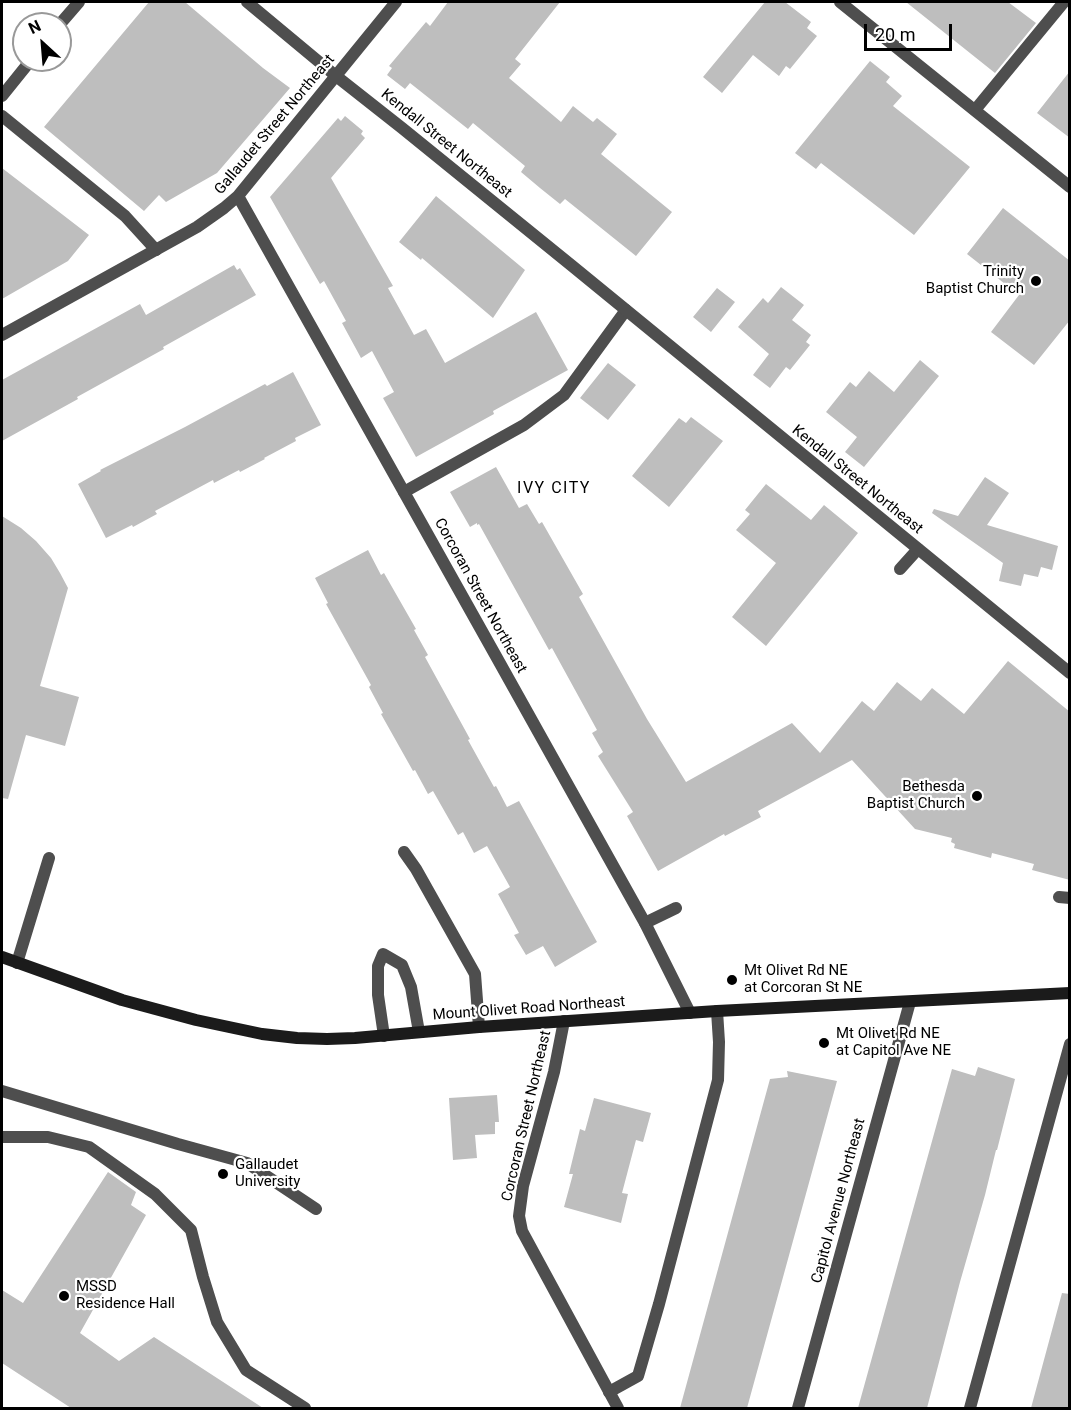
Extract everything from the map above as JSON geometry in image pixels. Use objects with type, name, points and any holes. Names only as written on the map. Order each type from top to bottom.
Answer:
[{"type":"main road","name":"Mount Olivet Road Northeast","points":[[2,957],[122,1000],[231,1028],[297,1038],[337,1039],[717,1011],[1070,993]]},
{"type":"street","name":"Kendall Street Northeast","points":[[247,2],[1070,673]]},
{"type":"street","name":"Gallaudet Street Northeast","points":[[2,335],[197,227],[224,208],[238,196],[396,2]]},
{"type":"street","points":[[840,2],[1070,187]]},
{"type":"street","points":[[975,110],[1064,2]]},
{"type":"street","points":[[2,96],[21,72]]},
{"type":"street","points":[[2,116],[124,216],[156,249]]},
{"type":"street","name":"Corcoran Street Northeast","points":[[238,196],[645,923],[690,1013]]},
{"type":"street","points":[[404,492],[524,425],[564,395],[626,310]]},
{"type":"street","points":[[900,569],[918,549]]},
{"type":"street","points":[[404,852],[416,869],[475,974],[478,1027]]},
{"type":"street","points":[[17,963],[49,858]]},
{"type":"street","points":[[645,923],[676,908]]},
{"type":"street","points":[[384,1036],[378,995],[378,966],[383,954],[402,965],[411,987],[419,1032]]},
{"type":"street","name":"Capitol Avenue Northeast","points":[[798,1408],[910,1002]]},
{"type":"street","points":[[609,1392],[638,1376],[659,1304],[718,1080],[717,1011]]},
{"type":"street","name":"Corcoran Street Northeast","points":[[564,1021],[554,1072],[523,1186],[519,1216],[522,1231],[618,1408]]},
{"type":"street","points":[[970,1408],[1070,1044]]},
{"type":"street","points":[[2,1091],[247,1163],[316,1209]]},
{"type":"street","points":[[2,1137],[48,1137],[89,1148],[155,1194],[191,1230],[217,1322],[246,1370],[305,1408]]},
{"type":"building","points":[[149,2],[185,2],[290,88],[217,173],[166,202],[159,195],[144,211],[44,127]]},
{"type":"building","points":[[448,2],[560,2],[515,59],[521,64],[509,78],[561,122],[573,106],[593,122],[597,118],[617,134],[601,154],[672,212],[636,256],[565,199],[560,204],[540,188],[521,172],[525,166],[473,123],[468,129],[410,83],[405,89],[387,75],[392,68],[389,66],[426,22],[430,26]]},
{"type":"building","points":[[765,2],[785,2],[811,22],[807,28],[817,36],[790,69],[786,66],[779,76],[753,55],[722,93],[703,77]]},
{"type":"building","points":[[906,2],[1008,2],[1036,23],[995,73]]},
{"type":"building","points":[[870,61],[890,77],[886,82],[902,96],[893,106],[970,167],[914,235],[821,163],[816,169],[795,153]]},
{"type":"building","points":[[1070,71],[1070,138],[1037,113]]},
{"type":"building","points":[[345,116],[363,131],[361,134],[365,138],[331,178],[393,286],[388,288],[414,335],[426,329],[445,363],[536,312],[568,370],[416,457],[383,398],[394,392],[372,351],[361,358],[342,323],[346,321],[324,281],[320,284],[270,197],[338,118],[341,121]]},
{"type":"building","points":[[2,168],[89,235],[68,261],[2,299]]},
{"type":"building","points":[[436,196],[525,270],[493,318],[422,258],[421,260],[399,242]]},
{"type":"building","name":"Trinity Baptist Church","points":[[1003,208],[1070,261],[1070,320],[1034,365],[991,332],[1019,295],[967,254]]},
{"type":"building","points":[[234,265],[237,270],[240,268],[256,295],[2,441],[2,380],[140,304],[146,315]]},
{"type":"building","points":[[781,287],[804,305],[792,320],[811,335],[806,342],[810,345],[790,370],[786,367],[770,388],[753,375],[769,354],[738,327],[763,298],[768,303]]},
{"type":"building","points":[[717,288],[735,302],[711,332],[693,317]]},
{"type":"building","points":[[920,360],[939,376],[864,467],[845,452],[857,437],[826,412],[850,382],[856,387],[869,371],[894,392]]},
{"type":"building","points":[[608,363],[636,385],[608,420],[580,398]]},
{"type":"building","points":[[293,372],[321,425],[295,438],[296,441],[265,459],[214,483],[213,480],[155,511],[157,514],[106,538],[78,484],[100,470],[265,384],[267,386]]},
{"type":"building","points":[[691,417],[723,441],[669,507],[632,476],[679,418],[686,423]]},
{"type":"building","points":[[496,467],[519,508],[527,504],[539,524],[542,522],[583,594],[579,597],[647,719],[686,782],[792,723],[820,753],[862,701],[874,711],[897,682],[921,701],[932,688],[964,714],[1008,661],[1070,712],[1070,880],[1032,870],[1034,864],[992,853],[991,858],[954,848],[952,838],[915,829],[852,760],[758,811],[761,817],[725,836],[724,834],[658,871],[627,816],[633,812],[598,756],[603,752],[592,733],[597,730],[552,648],[549,650],[479,524],[470,527],[450,492]]},
{"type":"building","points":[[985,477],[1009,493],[987,525],[1058,546],[1052,570],[1041,567],[1038,577],[1024,574],[1021,586],[999,581],[1003,563],[932,513],[934,509],[958,516]]},
{"type":"building","points":[[766,484],[811,520],[824,505],[858,533],[766,646],[732,617],[776,563],[736,530],[750,514],[745,510]]},
{"type":"building","points":[[2,516],[36,541],[51,558],[68,588],[40,686],[79,697],[65,746],[26,735],[8,799],[2,798]]},
{"type":"building","points":[[368,550],[381,575],[384,573],[416,629],[414,630],[428,655],[425,657],[494,787],[496,786],[507,807],[519,801],[597,942],[555,967],[543,946],[526,955],[514,935],[519,933],[498,894],[510,887],[487,846],[474,853],[463,832],[458,835],[433,791],[428,794],[381,714],[383,713],[369,687],[371,685],[326,604],[328,603],[315,578]]},
{"type":"building","points":[[978,1067],[1015,1079],[927,1408],[858,1408],[952,1069],[975,1076]]},
{"type":"building","points":[[787,1071],[837,1081],[747,1408],[680,1408],[770,1079],[788,1077]]},
{"type":"building","points":[[497,1095],[499,1122],[495,1122],[495,1134],[475,1135],[477,1158],[453,1160],[449,1098]]},
{"type":"building","points":[[594,1098],[651,1113],[643,1142],[636,1140],[622,1193],[628,1194],[621,1223],[564,1207],[573,1174],[569,1174],[580,1129],[585,1131]]},
{"type":"building","name":"MSSD Residence Hall","points":[[108,1172],[136,1192],[131,1205],[146,1215],[80,1333],[119,1361],[154,1337],[263,1408],[71,1408],[2,1363],[2,1290],[23,1303]]},
{"type":"building","points":[[1062,1293],[1070,1294],[1070,1408],[1031,1408]]},
{"type":"place","name":"Trinity Baptist Church","points":[[1036,281]]},
{"type":"place","name":"Bethesda Baptist Church","points":[[977,796]]},
{"type":"place","name":"Mt Olivet Rd NE at Corcoran St NE","points":[[732,980]]},
{"type":"place","name":"Mt Olivet Rd NE at Capitol Ave NE","points":[[824,1043]]},
{"type":"place","name":"Gallaudet University","points":[[223,1174]]},
{"type":"place","name":"MSSD Residence Hall","points":[[64,1296]]},
{"type":"district","name":"IVY CITY","points":[[554,489]]}]
